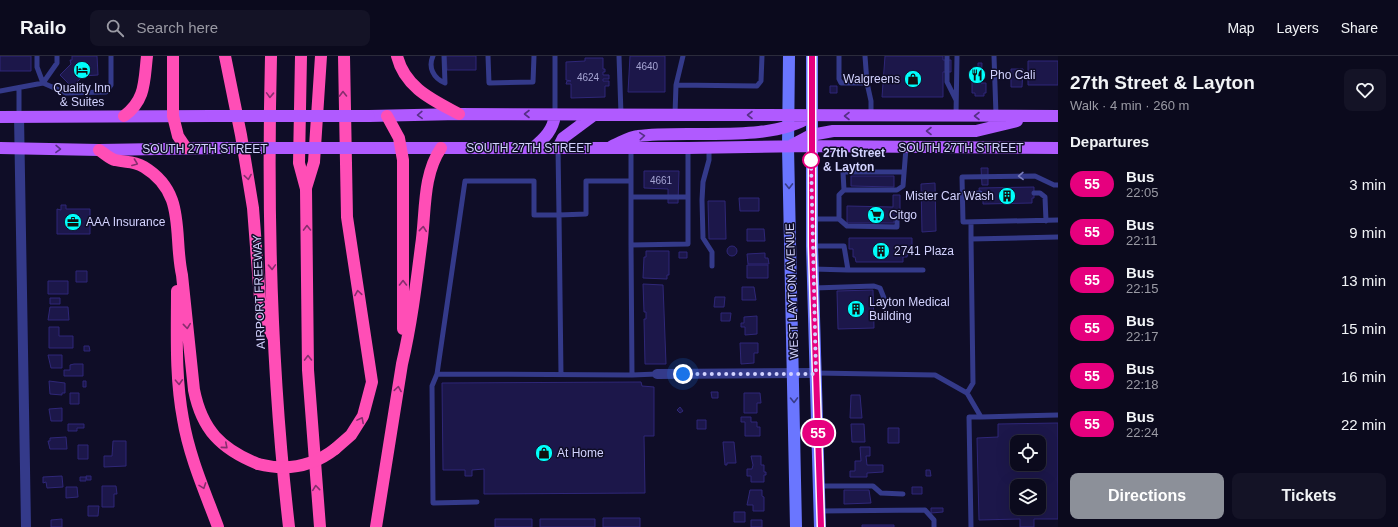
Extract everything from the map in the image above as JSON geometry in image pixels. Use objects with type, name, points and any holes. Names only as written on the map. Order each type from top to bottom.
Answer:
[{"type":"highway","points":[[124,116],[138,104],[143,90],[147,56]]},
{"type":"highway","points":[[173,56],[173,116],[178,136],[186,148]]},
{"type":"highway","points":[[226,56],[253,208],[261,312],[275,342]]},
{"type":"highway","name":"AIRPORT FREEWAY","points":[[271,56],[269,129],[275,342],[289,527]]},
{"type":"highway","points":[[301,56],[299,163],[306,189],[308,370],[320,527]]},
{"type":"highway","points":[[306,189],[314,162],[321,56]]},
{"type":"highway","points":[[99,150],[114,160],[130,161],[139,164],[157,176],[166,187],[175,205],[179,260],[182,275],[194,390],[197,405],[211,433],[221,444],[238,456],[258,464],[275,468],[295,467],[317,460],[335,449],[351,434],[363,416],[368,403],[372,382],[347,217],[344,56]]},
{"type":"highway","points":[[397,56],[403,72],[416,88],[426,96],[459,114]]},
{"type":"highway","points":[[387,116],[395,129],[402,148],[402,364]]},
{"type":"highway","points":[[376,527],[402,364],[407,342],[421,246],[429,172],[442,148]]},
{"type":"highway","points":[[179,260],[176,275],[178,365],[183,420],[193,458],[218,527]]},
{"type":"main road","name":"WEST LAYTON AVENUE","points":[[789,56],[788,147],[794,373],[796,527]]},
{"type":"main road","name":"WEST LAYTON AVENUE","points":[[812,56],[812,246],[820,527]]},
{"type":"main road","points":[[533,148],[548,135],[554,123],[555,114]]},
{"type":"main road","points":[[0,117],[555,114],[675,115],[789,121],[801,123],[812,116],[1058,116]]},
{"type":"main road","points":[[558,148],[563,138],[594,115]]},
{"type":"main road","points":[[788,147],[811,141],[833,132],[976,130],[1036,116]]},
{"type":"main road","points":[[605,148],[637,136],[761,131],[789,121]]},
{"type":"main road","name":"SOUTH 27TH STREET","points":[[811,141],[906,148],[1058,148]]},
{"type":"main road","name":"SOUTH 27TH STREET","points":[[0,148],[99,150],[186,148],[788,147]]},
{"type":"street","points":[[19,116],[26,527]]},
{"type":"street","points":[[657,374],[816,374]]},
{"type":"lane","points":[[37,56],[36,67],[43,83]]},
{"type":"lane","points":[[43,83],[57,63],[57,56]]},
{"type":"lane","points":[[0,91],[43,83],[66,93],[106,92],[111,85],[111,56]]},
{"type":"lane","points":[[434,56],[431,67],[434,74],[445,83],[444,56]]},
{"type":"lane","points":[[488,56],[488,83],[533,82],[534,56]]},
{"type":"lane","points":[[555,56],[555,114]]},
{"type":"lane","points":[[619,56],[621,115]]},
{"type":"lane","points":[[675,115],[676,85],[683,56]]},
{"type":"lane","points":[[676,85],[757,86],[761,81],[762,56]]},
{"type":"lane","points":[[839,56],[839,79],[842,83],[867,83]]},
{"type":"lane","points":[[865,56],[867,83],[871,101],[871,116]]},
{"type":"lane","points":[[947,56],[947,82],[957,101]]},
{"type":"lane","points":[[956,116],[957,56]]},
{"type":"lane","points":[[994,56],[996,116]]},
{"type":"lane","points":[[19,116],[20,88]]},
{"type":"lane","points":[[558,148],[561,375]]},
{"type":"lane","points":[[631,148],[632,375]]},
{"type":"lane","points":[[631,245],[688,244],[688,148]]},
{"type":"lane","points":[[709,148],[709,160],[703,182],[702,208],[703,238],[712,252],[712,266]]},
{"type":"lane","points":[[844,190],[897,193],[904,186],[906,148]]},
{"type":"lane","points":[[839,219],[839,195],[844,190],[844,172],[904,172]]},
{"type":"lane","points":[[1058,185],[1054,185],[1035,176],[962,177],[963,222],[1058,220]]},
{"type":"lane","points":[[477,502],[433,503],[432,386],[437,374],[466,181],[534,181],[534,215],[559,215],[586,214],[586,181],[631,181]]},
{"type":"lane","points":[[963,194],[980,193]]},
{"type":"lane","points":[[1034,193],[1040,193],[1044,197],[1046,220]]},
{"type":"lane","points":[[631,197],[688,196]]},
{"type":"lane","points":[[812,219],[839,219],[847,226],[897,226],[897,217]]},
{"type":"lane","points":[[967,393],[973,383],[971,222]]},
{"type":"lane","points":[[971,239],[1058,237]]},
{"type":"lane","points":[[812,246],[844,246],[848,270]]},
{"type":"lane","points":[[813,269],[922,270]]},
{"type":"lane","points":[[814,288],[874,286],[880,288],[884,298]]},
{"type":"lane","points":[[437,374],[657,374]]},
{"type":"lane","points":[[816,374],[935,375],[967,393],[981,417]]},
{"type":"lane","points":[[971,527],[969,417],[1058,415]]},
{"type":"lane","points":[[820,486],[873,486],[881,493],[903,494]]},
{"type":"lane","points":[[820,511],[925,510],[934,520],[934,527]]},
{"type":"building","points":[[0,56],[31,56],[31,71],[0,71]]},
{"type":"building","name":"Quality Inn & Suites","points":[[72,56],[97,56],[98,75],[83,76],[72,87],[60,75],[71,64],[70,60],[72,60]]},
{"type":"building","points":[[446,56],[476,56],[476,70],[447,70]]},
{"type":"building","points":[[630,56],[665,56],[665,92],[628,92]]},
{"type":"building","name":"Walgreens","points":[[885,56],[943,56],[943,60],[951,60],[951,72],[943,72],[943,97],[882,97]]},
{"type":"building","points":[[585,58],[603,58],[603,69],[605,69],[605,72],[603,72],[603,75],[609,75],[609,79],[603,79],[603,81],[609,81],[609,86],[605,86],[605,97],[571,98],[571,84],[566,84],[567,81],[571,81],[566,80],[566,62],[585,61]]},
{"type":"building","points":[[1028,61],[1058,61],[1058,85],[1028,85]]},
{"type":"building","name":"Pho Cali","points":[[978,63],[982,63],[981,83],[986,83],[986,93],[984,93],[984,96],[975,96],[975,93],[972,93],[972,68],[978,68]]},
{"type":"building","points":[[1011,69],[1023,69],[1022,87],[1011,87]]},
{"type":"building","points":[[830,86],[837,86],[837,93],[830,93]]},
{"type":"building","points":[[981,168],[988,168],[988,185],[982,185]]},
{"type":"building","points":[[644,171],[679,171],[678,203],[668,203],[668,189],[644,188]]},
{"type":"building","name":"Citgo","points":[[851,176],[894,176],[894,187],[851,186]]},
{"type":"building","points":[[935,183],[936,231],[922,232],[921,184]]},
{"type":"building","name":"Mister Car Wash","points":[[1034,187],[1034,198],[1032,198],[1032,203],[983,204],[983,199],[980,199],[979,188]]},
{"type":"building","points":[[893,195],[900,195],[900,217],[894,217],[894,223],[847,223],[847,206],[893,207]]},
{"type":"building","points":[[739,198],[759,198],[759,211],[740,211]]},
{"type":"building","points":[[708,201],[725,201],[726,239],[709,239]]},
{"type":"building","name":"AAA Insurance","points":[[61,205],[66,205],[66,209],[90,209],[90,234],[57,234],[57,209],[61,210]]},
{"type":"building","points":[[747,229],[764,229],[765,241],[747,241]]},
{"type":"building","name":"2741 Plaza","points":[[849,238],[912,238],[912,249],[909,249],[907,257],[903,257],[903,262],[856,262],[855,257],[853,257],[853,249],[849,249]]},
{"type":"building","points":[[732,246],[737,251],[732,256],[727,251]]},
{"type":"building","points":[[646,251],[669,251],[669,275],[667,275],[667,279],[643,278],[644,257],[646,257]]},
{"type":"building","points":[[679,252],[687,252],[687,258],[679,258]]},
{"type":"building","points":[[765,253],[765,258],[768,258],[769,264],[748,264],[747,254]]},
{"type":"building","points":[[747,265],[768,265],[768,278],[747,278]]},
{"type":"building","points":[[76,271],[87,271],[87,282],[76,282]]},
{"type":"building","points":[[48,281],[68,281],[68,294],[48,294]]},
{"type":"building","points":[[643,284],[663,285],[666,364],[645,364],[644,319],[646,319],[646,312],[644,312]]},
{"type":"building","points":[[742,287],[754,287],[756,300],[742,300]]},
{"type":"building","name":"Layton Medical Building","points":[[873,290],[874,328],[838,329],[837,291]]},
{"type":"building","points":[[715,297],[725,297],[724,307],[714,307]]},
{"type":"building","points":[[50,298],[60,298],[60,304],[50,304]]},
{"type":"building","points":[[50,307],[68,307],[69,320],[48,320]]},
{"type":"building","points":[[721,313],[731,313],[730,321],[721,321]]},
{"type":"building","points":[[757,316],[757,334],[745,335],[745,327],[741,327],[741,323],[744,323],[744,317]]},
{"type":"building","points":[[49,327],[59,327],[59,336],[73,336],[73,348],[49,348]]},
{"type":"building","points":[[740,343],[758,343],[758,353],[754,353],[754,363],[741,364]]},
{"type":"building","points":[[84,346],[89,346],[90,351],[84,351]]},
{"type":"building","points":[[48,355],[62,355],[62,368],[51,368]]},
{"type":"building","points":[[83,364],[83,376],[64,376],[64,370],[70,370],[70,365]]},
{"type":"building","points":[[49,381],[65,383],[65,393],[62,393],[62,395],[50,394]]},
{"type":"building","points":[[83,381],[86,381],[86,387],[83,387]]},
{"type":"building","name":"At Home","points":[[641,382],[642,386],[654,387],[654,436],[644,436],[645,493],[484,494],[484,469],[472,470],[472,476],[465,476],[465,470],[443,470],[442,383]]},
{"type":"building","points":[[711,392],[718,392],[718,398],[712,398]]},
{"type":"building","points":[[70,393],[79,393],[79,404],[70,404]]},
{"type":"building","points":[[744,393],[760,393],[761,403],[757,403],[757,413],[744,413]]},
{"type":"building","points":[[851,395],[860,395],[862,418],[850,418]]},
{"type":"building","points":[[680,407],[683,411],[680,413],[677,410]]},
{"type":"building","points":[[62,408],[62,421],[51,421],[49,409]]},
{"type":"building","points":[[741,417],[751,417],[751,422],[757,422],[757,427],[760,427],[760,436],[745,436],[745,422],[741,422]]},
{"type":"building","points":[[697,420],[706,420],[706,429],[697,429]]},
{"type":"building","points":[[1058,423],[1058,519],[1034,519],[1034,527],[1020,527],[1020,519],[979,520],[977,438],[998,437],[998,424]]},
{"type":"building","points":[[68,424],[84,424],[84,428],[77,428],[77,431],[68,431]]},
{"type":"building","points":[[851,424],[864,424],[865,442],[852,442]]},
{"type":"building","points":[[888,428],[899,428],[899,443],[888,443]]},
{"type":"building","points":[[66,437],[67,449],[50,449],[48,441],[50,441],[50,438]]},
{"type":"building","points":[[113,441],[126,441],[126,466],[104,467],[104,456],[112,456]]},
{"type":"building","points":[[723,442],[734,442],[736,463],[727,463],[727,465],[725,465]]},
{"type":"building","points":[[78,445],[88,445],[88,459],[78,459]]},
{"type":"building","points":[[860,447],[870,447],[870,456],[866,456],[867,465],[883,465],[883,472],[867,473],[867,477],[850,477],[850,471],[855,471],[855,461],[861,461]]},
{"type":"building","points":[[751,456],[761,456],[761,465],[764,465],[764,472],[766,472],[766,475],[764,475],[764,482],[751,482],[751,476],[747,476],[747,469],[752,469],[753,465]]},
{"type":"building","points":[[926,470],[930,470],[931,476],[926,476]]},
{"type":"building","points":[[62,476],[63,487],[47,488],[46,482],[43,483],[43,477]]},
{"type":"building","points":[[86,476],[91,476],[91,480],[87,480]]},
{"type":"building","points":[[80,477],[86,477],[86,481],[80,481]]},
{"type":"building","points":[[102,486],[116,486],[117,494],[114,494],[114,507],[102,507]]},
{"type":"building","points":[[66,487],[77,487],[78,497],[66,498]]},
{"type":"building","points":[[912,487],[922,487],[922,494],[912,494]]},
{"type":"building","points":[[750,490],[762,490],[762,496],[764,497],[764,511],[753,511],[753,505],[747,505]]},
{"type":"building","points":[[844,490],[869,490],[871,503],[844,504]]},
{"type":"building","points":[[88,506],[99,506],[98,516],[88,516]]},
{"type":"building","points":[[931,508],[943,508],[943,512],[931,513]]},
{"type":"building","points":[[734,512],[745,512],[745,522],[734,522]]},
{"type":"building","points":[[603,518],[640,518],[640,527],[603,527]]},
{"type":"building","points":[[62,519],[62,527],[51,527],[51,520]]},
{"type":"building","points":[[495,519],[532,519],[532,527],[495,527]]},
{"type":"building","points":[[540,519],[595,519],[595,527],[540,527]]},
{"type":"building","points":[[751,520],[762,520],[762,527],[751,527]]},
{"type":"building","points":[[862,525],[894,525],[894,527],[862,527]]},
{"type":"bus line","name":"55","points":[[812,56],[812,246],[821,527]]},
{"type":"place","name":"Quality Inn & Suites","points":[[82,70]]},
{"type":"place","name":"Pho Cali","points":[[977,75]]},
{"type":"place","name":"Walgreens","points":[[913,79]]},
{"type":"place","name":"27th Street & Layton","points":[[811,160]]},
{"type":"place","name":"Mister Car Wash","points":[[1007,196]]},
{"type":"place","name":"Citgo","points":[[876,215]]},
{"type":"place","name":"AAA Insurance","points":[[73,222]]},
{"type":"place","name":"2741 Plaza","points":[[881,251]]},
{"type":"place","name":"Layton Medical Building","points":[[856,309]]},
{"type":"place","name":"At Home","points":[[544,453]]},
{"type":"route","points":[[683,374],[816,374],[811,160]]}]
